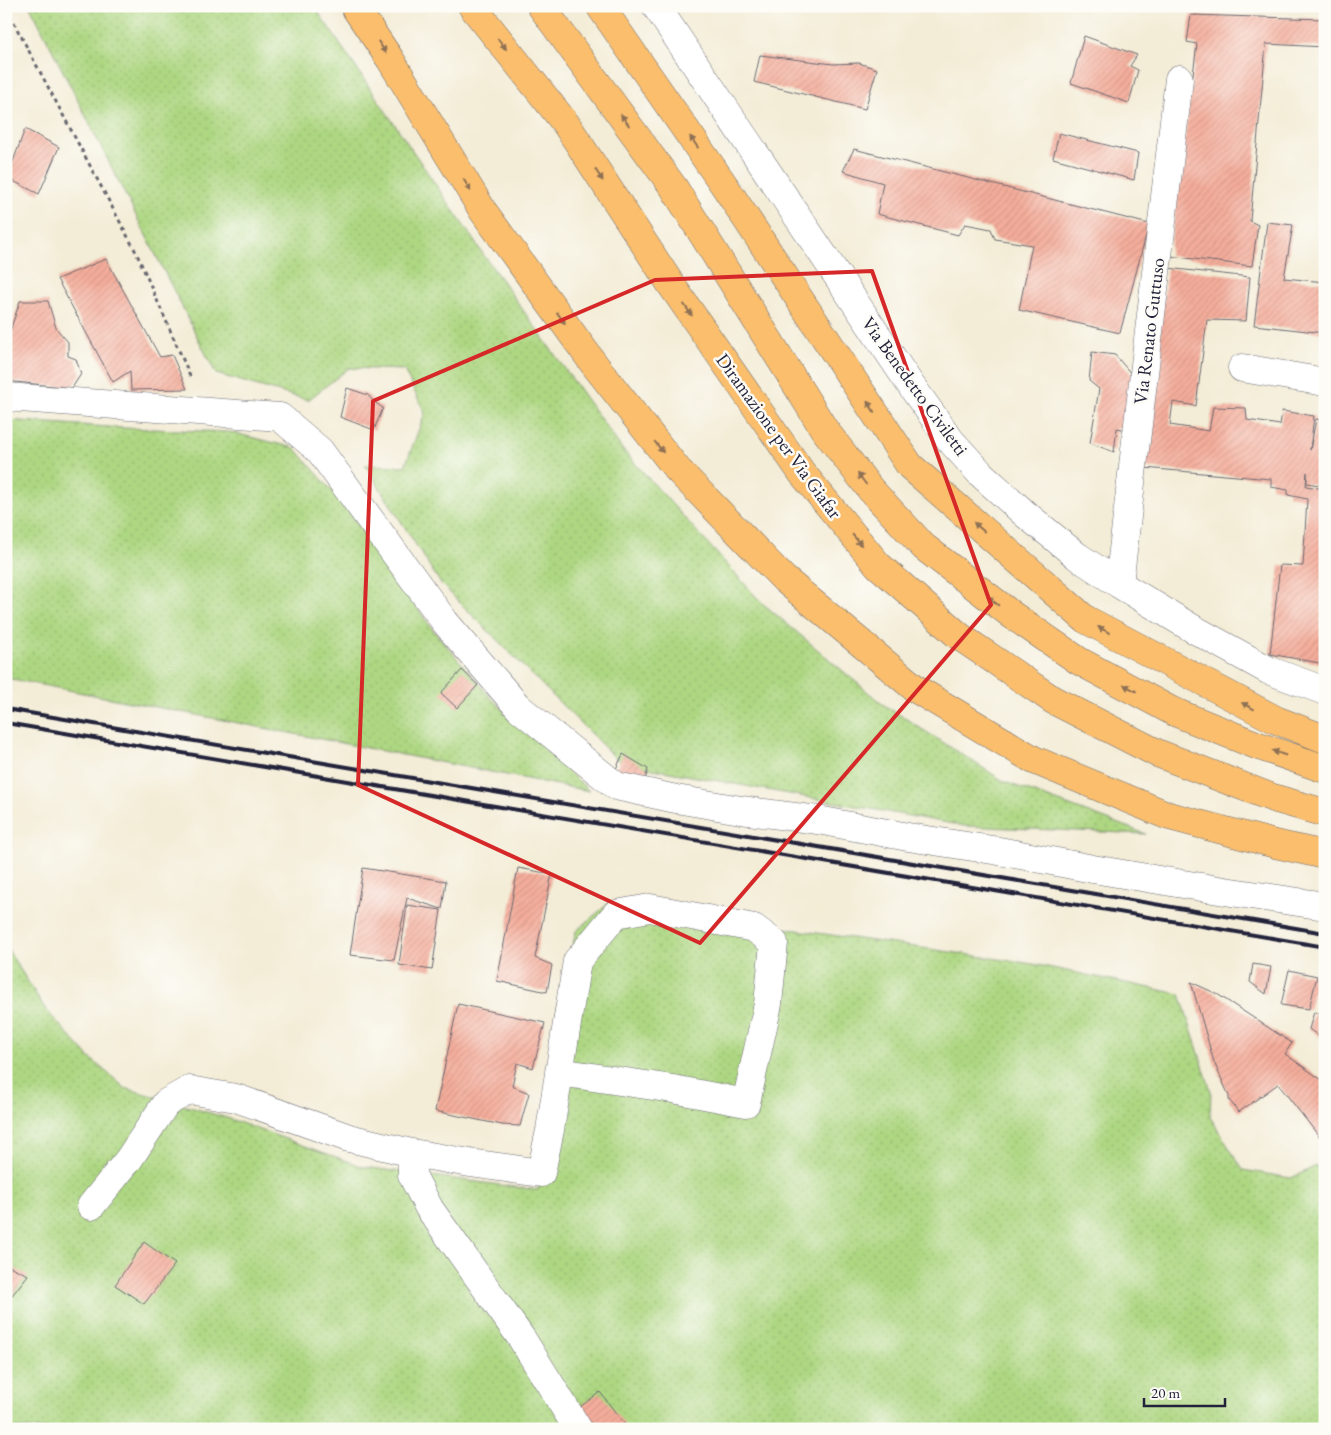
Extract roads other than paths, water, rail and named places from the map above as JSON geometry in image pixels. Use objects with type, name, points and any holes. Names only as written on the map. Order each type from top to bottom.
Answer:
[{"type":"highway","points":[[354,6],[390,59],[482,211],[594,364],[677,469],[784,579],[916,688],[1034,760],[1169,816],[1325,855]]},
{"type":"highway","name":"Diramazione per Via Giafar","points":[[472,6],[566,124],[672,286],[802,472],[878,565],[959,636],[1053,700],[1157,753],[1273,798],[1325,813]]},
{"type":"highway","points":[[542,6],[674,188],[824,429],[871,490],[924,547],[1012,615],[1078,661],[1172,711],[1256,745],[1325,769]]},
{"type":"highway","points":[[600,6],[722,182],[910,466],[1085,620],[1276,720],[1325,739]]},
{"type":"street","name":"Via Benedetto Civiletti","points":[[656,6],[912,387],[951,441],[980,474],[1077,556],[1119,584],[1190,627],[1268,670],[1325,691]]},
{"type":"street","name":"Via Renato Guttuso","points":[[1119,584],[1179,79]]},
{"type":"street","points":[[1242,368],[1325,382]]},
{"type":"street","points":[[6,397],[280,417],[320,451],[445,622],[518,707],[616,786],[740,810],[818,820],[1111,872],[1325,906]]},
{"type":"street","points":[[91,1206],[129,1159],[166,1103],[189,1090],[236,1098],[349,1138],[470,1163],[540,1172],[550,1130],[559,1072],[577,961],[616,914],[650,908],[754,928],[774,943],[768,1004],[746,1103],[673,1089],[559,1072]]},
{"type":"street","points":[[412,1152],[412,1175],[429,1208],[522,1339],[578,1429]]},
{"type":"railway","points":[[6,709],[1325,933]]},
{"type":"railway","points":[[6,723],[1325,947]]}]
